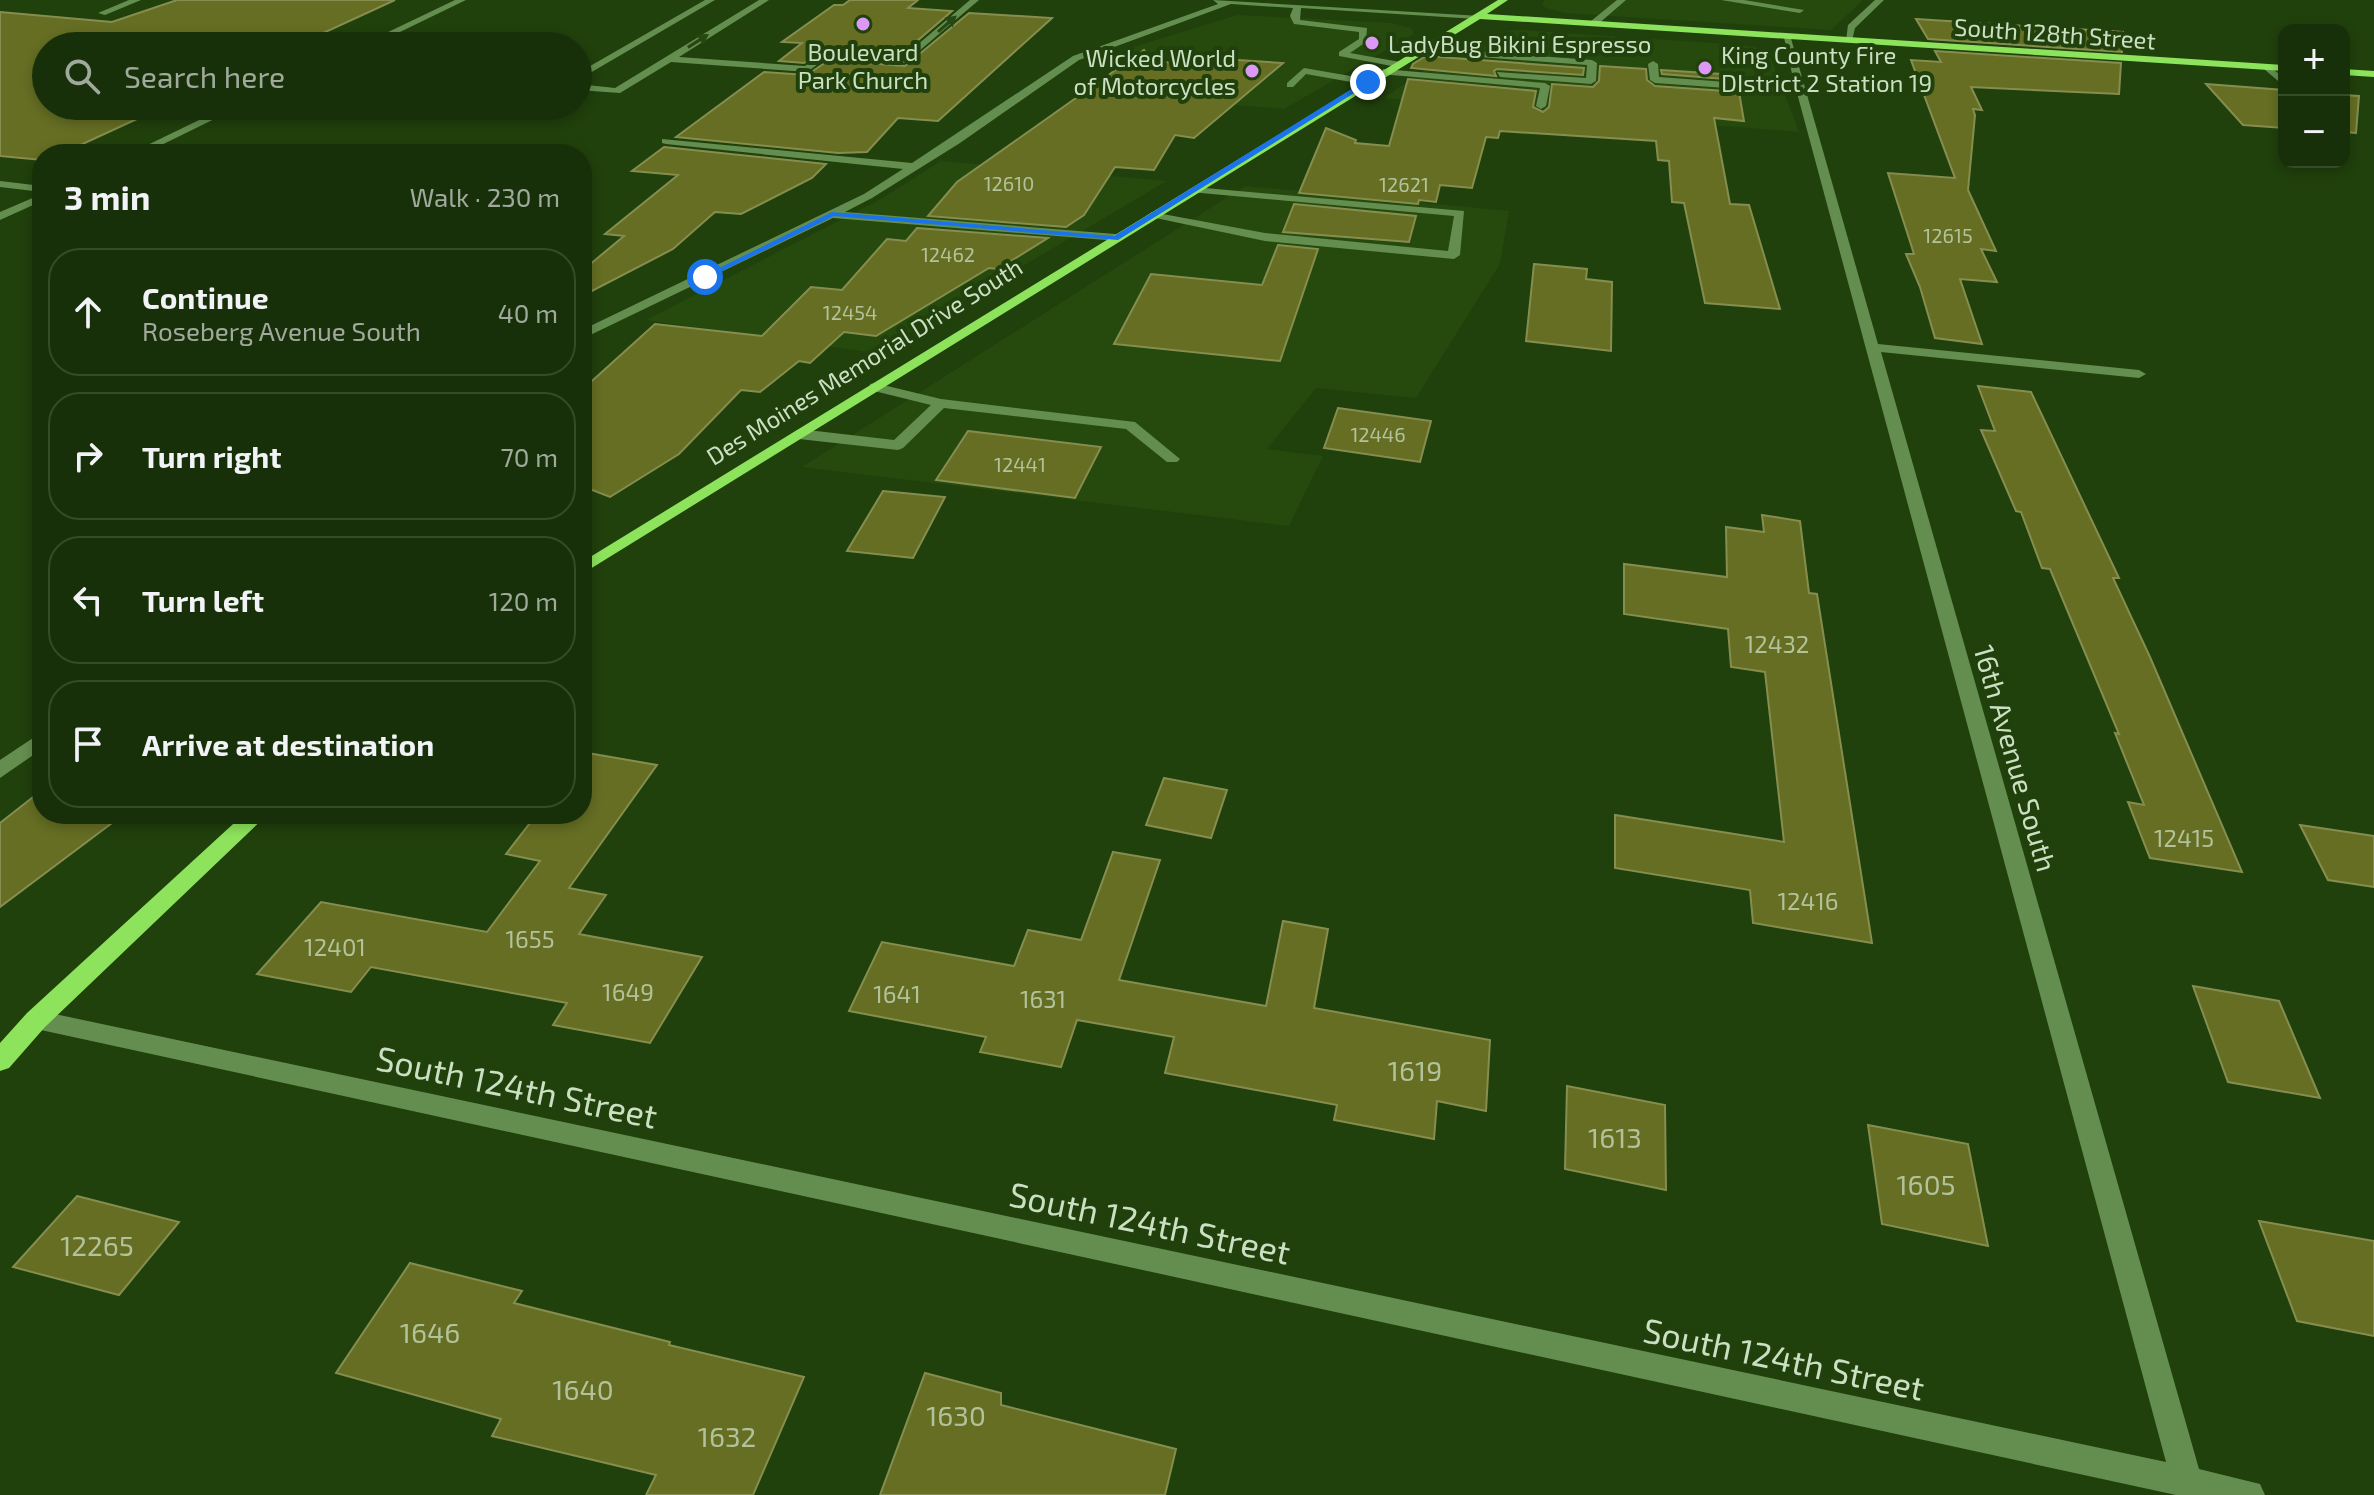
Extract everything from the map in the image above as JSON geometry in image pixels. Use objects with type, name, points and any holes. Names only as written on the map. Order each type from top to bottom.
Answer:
[{"type":"main road","name":"Des Moines Memorial Drive South","points":[[592,563],[1418,50],[1504,0]]},
{"type":"main road","name":"South 128th Street","points":[[1477,16],[2278,68]]},
{"type":"main road","points":[[2350,72],[2374,74]]},
{"type":"main road","points":[[0,1060],[36,1020],[246,824]]},
{"type":"street","points":[[102,13],[137,0]]},
{"type":"street","points":[[394,32],[462,0]]},
{"type":"street","points":[[592,69],[711,0]]},
{"type":"street","points":[[592,88],[617,91],[765,0]]},
{"type":"street","points":[[670,59],[807,69],[826,54],[905,60],[975,0]]},
{"type":"street","name":"South 128th Street","points":[[1201,0],[1477,16]]},
{"type":"street","points":[[1594,23],[1622,0]]},
{"type":"street","points":[[1725,0],[1800,10]]},
{"type":"street","points":[[1849,39],[1851,27],[1880,0]]},
{"type":"street","points":[[592,330],[832,214],[915,167],[1076,58],[1230,2]]},
{"type":"street","points":[[1298,6],[1294,16],[1297,22],[1364,30],[1363,40],[1342,54],[1397,64]]},
{"type":"street","name":"16th Avenue South","points":[[1786,35],[2190,1488]]},
{"type":"street","points":[[1418,50],[1592,63],[1591,81],[1500,74]]},
{"type":"street","points":[[1653,64],[1655,80],[1801,90]]},
{"type":"street","points":[[2267,67],[2278,77]]},
{"type":"street","points":[[1290,85],[1304,71],[1368,82]]},
{"type":"street","points":[[1383,72],[1545,86],[1541,106]]},
{"type":"street","points":[[155,144],[206,120]]},
{"type":"street","points":[[666,141],[915,167]]},
{"type":"street","points":[[0,184],[32,188]]},
{"type":"street","points":[[1152,216],[1265,237],[1454,255],[1460,213],[1194,190]]},
{"type":"street","points":[[0,216],[32,202]]},
{"type":"street","points":[[832,214],[1115,238]]},
{"type":"street","points":[[1872,347],[2139,374]]},
{"type":"street","points":[[875,387],[941,403],[1130,425],[1172,459]]},
{"type":"street","points":[[799,434],[898,445],[941,403]]},
{"type":"street","points":[[0,771],[32,747]]},
{"type":"street","name":"South 124th Street","points":[[36,1020],[2190,1488],[2249,1495]]},
{"type":"shaded area","points":[[1544,0],[1863,0],[1831,30],[1565,13],[1546,8],[1542,5]]},
{"type":"shaded area","points":[[1237,15],[1392,23],[1411,28],[1414,34],[1284,109],[1185,101],[1213,59],[1117,52]]},
{"type":"shaded area","points":[[1519,30],[1759,48],[1771,58],[1799,132],[1384,98],[1424,70],[1456,59],[1495,33]]},
{"type":"shaded area","points":[[941,161],[1167,181],[875,353],[646,320],[881,199]]},
{"type":"shaded area","points":[[1245,186],[1509,211],[1500,264],[1416,398],[1316,388],[1267,449],[1323,456],[1289,526],[802,467]]},
{"type":"building","points":[[177,0],[395,0],[325,32],[32,32],[32,120],[135,120],[83,144],[32,144],[32,159],[0,156],[0,12],[112,22]]},
{"type":"building","name":"Boulevard Park Church","points":[[850,0],[918,0],[908,8],[952,11],[902,54],[826,48],[804,63],[779,61],[802,43],[782,42],[834,5],[843,5]]},
{"type":"building","points":[[969,13],[1052,18],[938,121],[898,118],[867,152],[838,153],[676,137],[764,72],[807,75],[829,60],[905,66]]},
{"type":"building","points":[[1916,19],[2123,32],[2122,52],[1928,39]]},
{"type":"building","points":[[1144,50],[1151,60],[1202,67],[1208,58],[1283,63],[1194,138],[1175,135],[1154,170],[1115,167],[1084,215],[1066,227],[928,216],[957,182]]},
{"type":"building","points":[[1935,51],[2121,63],[2119,94],[1971,87],[1982,110],[1973,109],[1968,190],[1996,251],[1981,249],[1997,282],[1960,279],[1982,344],[1935,338],[1920,287],[1906,254],[1914,254],[1888,173],[1955,178],[1911,60],[1941,62]]},
{"type":"building","points":[[1426,56],[1584,68],[1583,75],[1497,69],[1494,71],[1496,76],[1411,68]]},
{"type":"building","points":[[1600,66],[1646,69],[1647,80],[1655,86],[1739,92],[1744,121],[1714,118],[1730,204],[1749,205],[1780,309],[1705,303],[1684,203],[1672,202],[1669,161],[1658,160],[1656,141],[1500,131],[1498,138],[1486,137],[1472,188],[1440,185],[1436,202],[1419,200],[1418,204],[1299,193],[1326,128],[1356,140],[1355,143],[1389,146],[1408,79],[1536,91],[1533,107],[1543,112],[1549,107],[1552,84],[1593,87],[1599,81]]},
{"type":"building","points":[[1661,70],[1736,75],[1737,80],[1662,74]]},
{"type":"building","points":[[2206,84],[2278,90],[2278,128],[2243,125]]},
{"type":"building","points":[[2350,95],[2359,96],[2356,133],[2350,132]]},
{"type":"building","points":[[664,147],[826,164],[812,178],[741,214],[715,212],[673,249],[592,291],[592,263],[624,236],[605,234],[678,175],[632,171]]},
{"type":"building","points":[[1294,204],[1416,216],[1409,242],[1283,232]]},
{"type":"building","points":[[917,228],[1048,238],[998,269],[989,268],[876,336],[844,332],[810,363],[799,361],[760,392],[741,390],[679,454],[610,497],[592,490],[592,381],[655,324],[762,336],[811,287],[842,290],[887,239],[906,241]]},
{"type":"building","points":[[1278,245],[1318,249],[1280,361],[1114,344],[1151,274],[1262,285]]},
{"type":"building","points":[[1534,264],[1587,269],[1586,279],[1612,282],[1611,351],[1526,341]]},
{"type":"building","points":[[1978,386],[2031,392],[2119,578],[2113,578],[2242,872],[2150,858],[2128,802],[2144,805],[2115,733],[2119,734],[2050,569],[2042,568],[2021,512],[2016,511],[1981,430],[1995,431]]},
{"type":"building","points":[[1338,408],[1431,421],[1420,462],[1324,448]]},
{"type":"building","points":[[968,431],[1101,447],[1075,498],[936,480]]},
{"type":"building","points":[[883,491],[945,497],[913,558],[847,551]]},
{"type":"building","points":[[1762,515],[1800,521],[1809,593],[1817,594],[1872,943],[1753,923],[1750,890],[1615,868],[1615,815],[1784,842],[1765,672],[1731,667],[1728,629],[1624,614],[1624,564],[1727,577],[1726,527],[1764,532]]},
{"type":"building","points":[[592,754],[657,765],[569,888],[606,895],[579,934],[702,957],[650,1043],[553,1025],[567,1003],[371,967],[351,992],[257,974],[321,902],[487,932],[540,861],[506,854],[529,824],[592,824]]},
{"type":"building","points":[[1164,778],[1227,790],[1211,838],[1146,825]]},
{"type":"building","points":[[32,798],[32,824],[111,824],[0,907],[0,823]]},
{"type":"building","points":[[2300,825],[2374,836],[2374,887],[2328,880]]},
{"type":"building","points":[[1113,852],[1160,860],[1119,980],[1266,1006],[1283,921],[1328,929],[1314,1008],[1490,1040],[1486,1111],[1437,1101],[1434,1139],[1334,1120],[1337,1105],[1165,1073],[1174,1037],[1077,1020],[1061,1067],[980,1052],[986,1037],[849,1011],[882,942],[1014,966],[1028,930],[1081,940]]},
{"type":"building","points":[[2193,986],[2279,1001],[2320,1098],[2228,1082]]},
{"type":"building","points":[[1567,1086],[1665,1105],[1666,1190],[1565,1169]]},
{"type":"building","points":[[1868,1125],[1968,1144],[1988,1246],[1882,1224]]},
{"type":"building","points":[[77,1196],[179,1222],[119,1295],[13,1267]]},
{"type":"building","points":[[2259,1221],[2374,1241],[2374,1336],[2297,1321]]},
{"type":"building","points":[[410,1263],[522,1291],[514,1303],[804,1377],[753,1495],[646,1495],[656,1475],[492,1436],[501,1419],[336,1373]]},
{"type":"building","points":[[925,1373],[1001,1393],[1001,1405],[1176,1449],[1165,1495],[880,1495]]},
{"type":"place","name":"Boulevard Park Church","points":[[863,24]]},
{"type":"place","name":"LadyBug Bikini Espresso","points":[[1372,43]]},
{"type":"place","name":"King County Fire DIstrict 2 Station 19","points":[[1705,68]]},
{"type":"place","name":"Wicked World of Motorcycles","points":[[1252,71]]},
{"type":"route","points":[[705,277],[832,214],[1115,238],[1368,82]]}]
